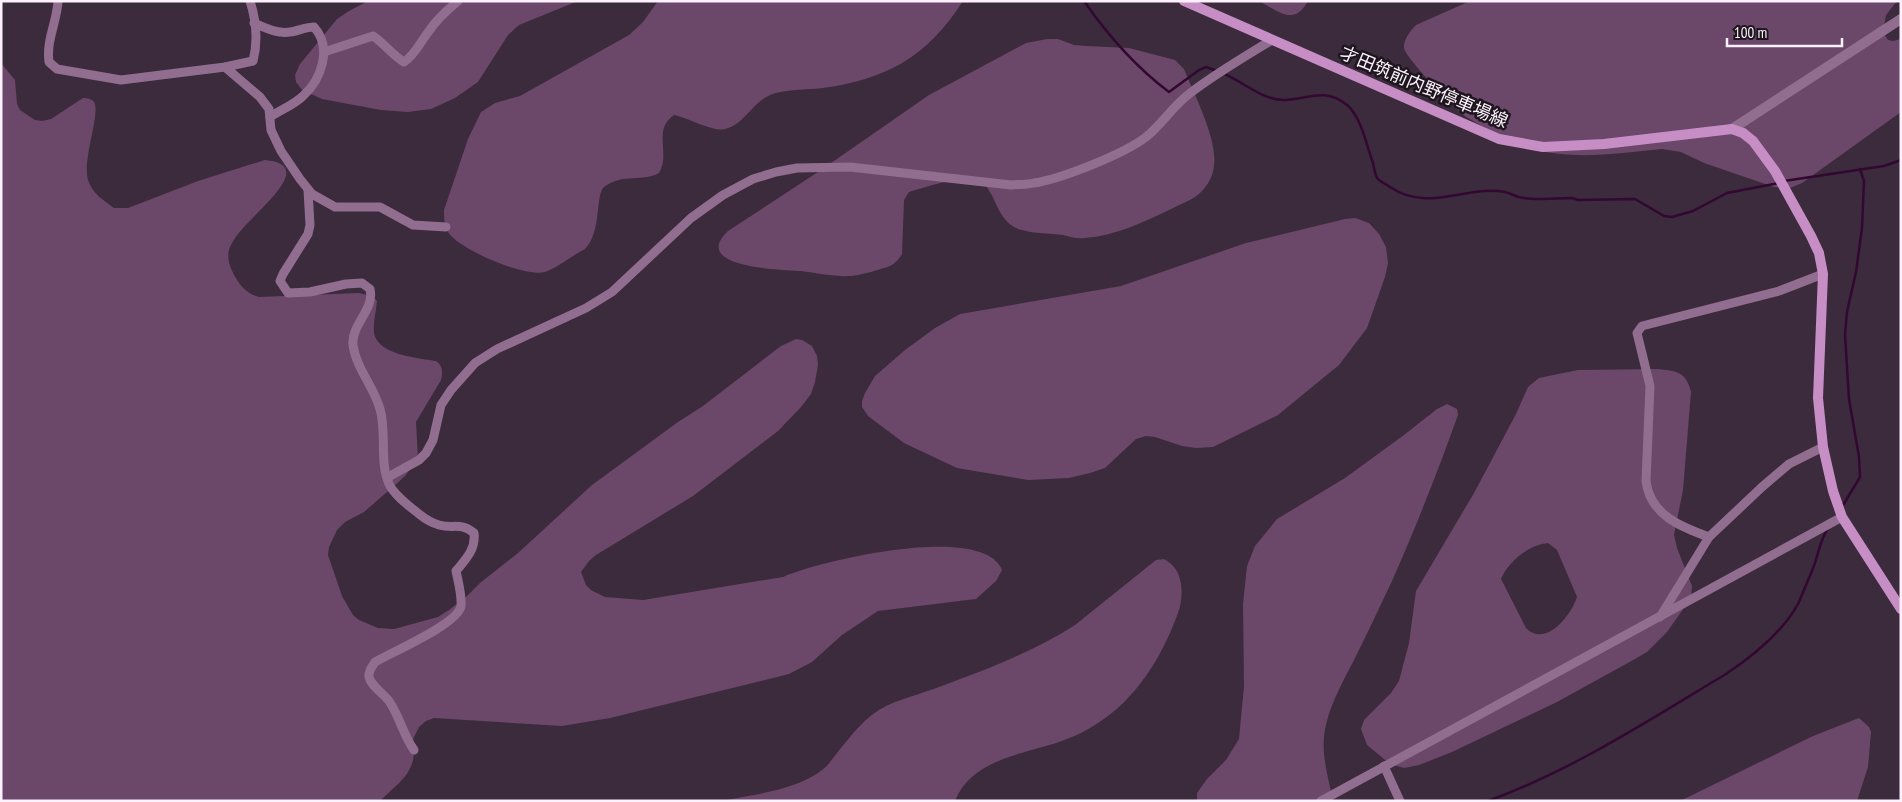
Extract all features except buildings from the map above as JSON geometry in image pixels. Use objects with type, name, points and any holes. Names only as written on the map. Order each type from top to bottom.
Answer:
[{"type":"main road","name":"才田筑前内野停車場線","points":[[1184,1],[1480,132],[1499,138],[1543,147],[1604,144],[1732,129]]},
{"type":"main road","points":[[1732,129],[1743,133],[1753,140],[1775,171],[1819,253],[1823,274],[1818,398],[1823,447],[1833,490],[1842,517],[1901,609]]},
{"type":"street","points":[[58,1],[58,13],[47,50],[48,62],[57,69],[121,80],[225,67],[253,61],[256,48],[250,1]]},
{"type":"street","points":[[324,52],[373,36],[384,43],[393,55],[404,62],[410,58],[430,28],[446,10],[458,1]]},
{"type":"street","points":[[1732,129],[1901,19]]},
{"type":"street","points":[[254,23],[277,32],[290,32],[314,27],[319,33],[324,52],[324,63],[310,90],[301,98],[270,117]]},
{"type":"street","points":[[388,479],[426,453],[433,440],[441,405],[451,390],[475,363],[497,349],[586,308],[612,292],[691,218],[723,195],[753,179],[797,168],[850,167],[1011,185],[1034,184],[1068,173],[1121,152],[1138,143],[1164,120],[1180,101],[1228,66],[1272,40]]},
{"type":"street","points":[[225,67],[260,97],[269,109],[271,130],[281,151],[308,190],[335,207],[380,208],[413,225],[446,227]]},
{"type":"street","points":[[308,190],[310,225],[308,234],[280,281],[288,293],[310,292],[346,284],[362,283],[370,289],[371,303],[354,333],[353,343],[355,356],[380,407],[383,426],[384,469],[388,479],[391,486],[420,515],[438,524],[467,527],[474,533],[475,542],[473,549],[456,571],[461,606],[454,617],[440,628],[375,662],[370,669],[369,675],[372,684],[381,692],[398,715],[407,740],[414,750]]},
{"type":"street","points":[[1709,537],[1679,526],[1667,518],[1647,492],[1650,386],[1637,333],[1638,329],[1642,326],[1779,291],[1823,274]]},
{"type":"street","points":[[1660,618],[1709,537],[1789,464],[1823,447]]},
{"type":"street","points":[[1321,801],[1660,618],[1842,517]]},
{"type":"street","points":[[1384,766],[1400,801]]},
{"type":"shaded area","points":[[368,1],[578,1],[519,25],[508,35],[478,82],[455,98],[431,109],[408,112],[381,110],[322,99],[302,90],[296,82],[295,75],[300,64],[337,19]]},
{"type":"shaded area","points":[[658,1],[963,1],[935,37],[920,51],[886,71],[846,84],[770,95],[758,103],[738,123],[725,129],[707,127],[674,115],[664,128],[663,158],[659,173],[653,176],[618,180],[604,187],[601,191],[596,224],[590,242],[585,249],[550,270],[536,273],[523,271],[493,261],[454,239],[446,227],[444,210],[468,139],[481,112],[495,103],[520,96],[629,35],[643,22]]},
{"type":"shaded area","points":[[1259,1],[1308,1],[1303,9],[1297,13],[1285,15]]},
{"type":"shaded area","points":[[1470,1],[1897,1],[1886,15],[1883,32],[1888,40],[1901,39],[1901,112],[1802,183],[1790,188],[1774,187],[1704,163],[1681,152],[1662,149],[1583,155],[1568,155],[1537,150],[1501,136],[1468,118],[1443,96],[1413,63],[1404,48],[1406,39],[1416,25]]},
{"type":"shaded area","points":[[1058,39],[1074,45],[1129,48],[1175,60],[1184,69],[1209,130],[1212,143],[1214,166],[1210,179],[1202,191],[1195,197],[1129,228],[1096,237],[1074,238],[1037,233],[1013,226],[1006,221],[985,185],[971,179],[955,180],[909,192],[904,200],[902,254],[892,265],[883,268],[851,276],[777,270],[760,268],[729,260],[720,253],[719,243],[728,231],[821,170],[929,95],[1026,43]]},
{"type":"shaded area","points":[[1,63],[15,80],[17,104],[20,110],[35,120],[51,119],[83,98],[94,102],[96,108],[87,160],[88,180],[95,192],[114,208],[128,208],[198,181],[265,160],[283,165],[286,176],[282,184],[269,202],[243,228],[229,249],[228,258],[230,266],[240,284],[245,290],[259,297],[359,293],[372,296],[377,301],[374,333],[377,340],[391,351],[410,357],[436,361],[440,365],[442,372],[441,380],[416,422],[418,459],[405,476],[364,512],[345,522],[337,530],[329,547],[328,555],[342,596],[353,615],[359,620],[378,628],[394,629],[438,617],[449,610],[518,553],[592,485],[703,406],[781,346],[796,339],[812,346],[817,356],[818,365],[811,394],[801,407],[778,431],[693,496],[596,555],[581,572],[586,585],[591,590],[605,597],[643,600],[783,577],[830,562],[864,555],[934,547],[965,549],[989,556],[1002,570],[996,581],[976,599],[878,611],[842,635],[812,662],[789,674],[610,718],[562,726],[434,718],[426,721],[419,727],[412,741],[414,751],[410,768],[401,781],[380,801],[1,801]]},
{"type":"shaded area","points":[[1355,218],[1369,223],[1379,234],[1386,247],[1388,263],[1367,328],[1339,365],[1278,415],[1213,447],[1196,448],[1182,446],[1146,436],[1136,439],[1105,468],[1069,478],[1028,480],[957,468],[904,443],[868,416],[862,407],[865,393],[875,376],[905,350],[935,328],[960,314],[1121,286],[1246,243]]},
{"type":"shaded area","points":[[1578,370],[1670,370],[1683,376],[1689,385],[1691,392],[1683,490],[1674,535],[1692,586],[1691,598],[1667,632],[1647,652],[1635,659],[1557,702],[1452,752],[1419,765],[1404,768],[1390,764],[1367,745],[1361,729],[1364,720],[1391,693],[1399,681],[1409,643],[1416,591],[1474,493],[1516,414],[1528,387],[1539,378]],"holes":[[[1548,543],[1557,550],[1577,597],[1569,613],[1556,627],[1549,632],[1533,633],[1526,628],[1501,579],[1508,566],[1533,547]]]},
{"type":"shaded area","points":[[1447,404],[1457,409],[1458,415],[1443,457],[1392,581],[1336,695],[1328,716],[1324,737],[1324,753],[1333,801],[1197,801],[1197,793],[1207,779],[1226,760],[1239,739],[1244,686],[1243,604],[1247,566],[1255,546],[1277,519],[1345,478],[1437,409]]},
{"type":"shaded area","points":[[1164,559],[1177,571],[1181,582],[1182,595],[1178,613],[1164,646],[1146,676],[1123,703],[1110,715],[1075,736],[990,765],[975,774],[964,786],[955,801],[721,801],[773,791],[812,777],[826,766],[859,727],[878,710],[997,665],[1045,643],[1075,625],[1156,560]]},
{"type":"shaded area","points":[[1859,718],[1869,727],[1871,732],[1868,767],[1857,801],[1680,801],[1813,736]]},
{"type":"waterway","points":[[1084,1],[1123,50],[1169,92],[1199,70],[1206,67],[1217,71]]},
{"type":"waterway","points":[[1222,73],[1269,97],[1285,100],[1324,95],[1331,96],[1347,105],[1360,124],[1377,178],[1404,194],[1419,198],[1447,197],[1490,191],[1505,192],[1517,197],[1532,199],[1635,199],[1664,216],[1672,217],[1693,211],[1727,193],[1779,183]]},
{"type":"waterway","points":[[1784,181],[1884,166],[1901,160]]},
{"type":"waterway","points":[[1842,507],[1860,477],[1859,457],[1849,399],[1845,335],[1847,312],[1856,272],[1862,228],[1864,181],[1860,169]]},
{"type":"waterway","points":[[1488,801],[1550,775],[1610,743],[1726,674],[1756,652],[1784,625],[1798,604],[1828,528]]}]
